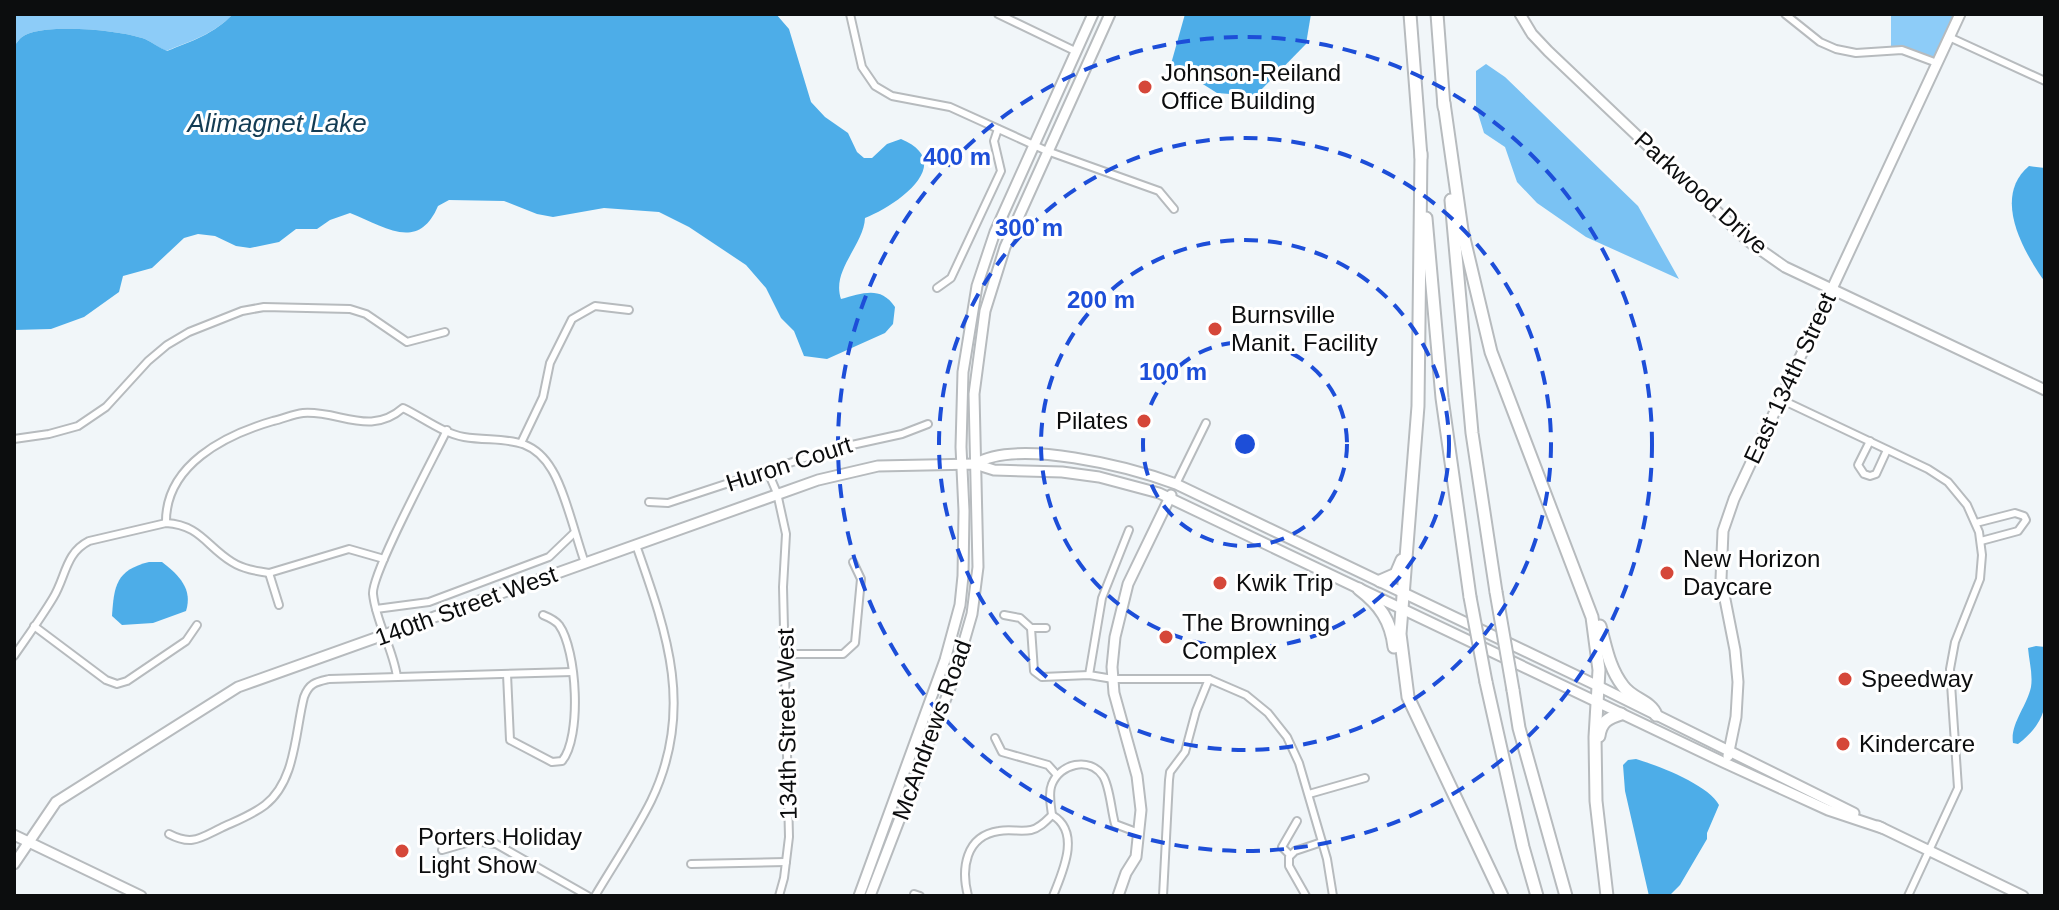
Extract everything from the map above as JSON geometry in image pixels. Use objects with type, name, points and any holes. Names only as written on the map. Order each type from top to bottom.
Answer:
[{"type":"highway","points":[[1410,14],[1442,398],[1470,597],[1519,832],[1537,896]]},
{"type":"highway","points":[[1437,14],[1472,433],[1519,728],[1566,896]]},
{"type":"highway","points":[[1444,103],[1462,230],[1491,352],[1592,617],[1599,670],[1596,780],[1607,896]]},
{"type":"highway","points":[[1406,689],[1400,634],[1418,406],[1421,153]]},
{"type":"highway","points":[[1380,581],[1396,574],[1400,568],[1409,524]]},
{"type":"highway","points":[[1359,589],[1375,601],[1388,621],[1398,673],[1502,896]]},
{"type":"highway","points":[[1592,617],[1599,623],[1612,669],[1618,679],[1634,698],[1652,707],[1656,715]]},
{"type":"highway","points":[[1596,780],[1601,726],[1607,719],[1621,714]]},
{"type":"street","points":[[850,14],[862,67],[875,86],[892,96],[950,107],[1034,146],[1159,191],[1174,209]]},
{"type":"street","points":[[998,14],[1077,52]]},
{"type":"street","name":"McAndrews Road","points":[[859,896],[954,630],[963,576],[963,372],[972,306],[985,259],[1093,14]]},
{"type":"street","name":"McAndrews Road","points":[[870,896],[953,680],[972,614],[978,567],[974,394],[985,311],[1005,247],[1110,14]]},
{"type":"street","name":"Parkwood Drive","points":[[1520,14],[1532,34],[1548,51],[1748,241],[1785,267],[2045,390]]},
{"type":"street","points":[[1785,14],[1820,42],[1836,49],[1856,53],[1902,50],[1937,63]]},
{"type":"street","name":"East 134th Street","points":[[1725,763],[1731,752],[1738,682],[1721,579],[1723,531],[1734,499],[1960,14]]},
{"type":"street","points":[[1949,37],[2045,81]]},
{"type":"street","points":[[937,288],[951,278],[1001,171],[994,141],[998,129]]},
{"type":"street","points":[[521,443],[543,397],[550,363],[572,319],[595,306],[629,310]]},
{"type":"street","points":[[14,439],[78,426],[106,407],[167,345],[189,332],[242,311],[264,307],[350,309],[366,314],[407,342],[445,332]]},
{"type":"street","points":[[1780,399],[1928,469],[1948,482],[1967,505],[1981,541],[1980,579],[1955,642],[1950,669],[1958,788],[1908,896]]},
{"type":"street","points":[[166,523],[169,497],[189,466],[209,448],[245,429],[302,413],[351,421],[374,421],[392,418],[403,408],[463,437],[504,439],[521,443],[540,454],[553,471],[585,563]]},
{"type":"street","points":[[1118,896],[1136,857],[1141,810],[1137,776],[1120,720],[1113,679],[1115,637],[1123,598],[1206,423]]},
{"type":"street","name":"Huron Court","points":[[649,502],[668,503],[840,446],[902,434],[928,424]]},
{"type":"street","points":[[397,677],[393,653],[372,591],[384,559],[447,430]]},
{"type":"street","points":[[1870,441],[1858,465],[1864,474],[1876,474],[1887,450]]},
{"type":"street","points":[[975,464],[993,455],[1080,458],[1112,464],[1176,484],[1598,686],[2023,896]]},
{"type":"street","points":[[975,464],[994,470],[1062,472],[1099,477],[1170,497],[1598,704],[1828,810],[1882,828]]},
{"type":"street","name":"140th Street West","points":[[14,864],[56,802],[238,687],[818,480],[878,466],[975,464]]},
{"type":"street","name":"134th Street West","points":[[768,472],[777,493],[786,534],[778,587],[785,654],[789,837],[779,896]]},
{"type":"street","points":[[1976,523],[2015,513],[2026,520],[2018,531],[1981,541]]},
{"type":"street","points":[[14,656],[56,595],[70,558],[89,541],[166,523],[194,529],[230,561],[244,568],[269,573],[349,549],[384,559]]},
{"type":"street","points":[[1089,675],[1102,598],[1129,530]]},
{"type":"street","points":[[376,609],[429,602],[549,557],[574,533]]},
{"type":"street","points":[[595,896],[651,800],[665,764],[673,726],[674,683],[669,645],[636,545]]},
{"type":"street","points":[[785,654],[843,654],[855,643],[861,579],[853,562]]},
{"type":"street","points":[[269,573],[279,605]]},
{"type":"street","points":[[507,674],[510,740],[555,762],[564,758],[571,740],[575,709],[570,649],[559,625],[543,615]]},
{"type":"street","points":[[1004,615],[1020,618],[1031,628],[1046,628]]},
{"type":"street","points":[[34,626],[106,680],[117,684],[127,681],[186,641],[197,625]]},
{"type":"street","points":[[1031,628],[1034,671],[1042,677],[1089,675],[1113,679],[1209,679],[1246,695],[1268,713],[1287,737],[1299,763],[1322,842],[1333,896]]},
{"type":"street","points":[[169,834],[182,841],[194,840],[253,813],[275,796],[288,771],[304,697],[314,682],[329,679],[572,672]]},
{"type":"street","points":[[1163,896],[1170,772],[1185,752],[1209,679]]},
{"type":"street","points":[[995,738],[1002,752],[1048,765],[1057,775]]},
{"type":"street","points":[[1053,896],[1069,854],[1062,823],[1052,815],[1051,786],[1057,775],[1072,765],[1092,766],[1102,774],[1107,786],[1115,824],[1139,833]]},
{"type":"street","points":[[1309,794],[1365,778]]},
{"type":"street","points":[[968,896],[964,877],[967,856],[977,841],[1000,830],[1034,830],[1052,815]]},
{"type":"street","points":[[1290,855],[1282,847],[1297,821]]},
{"type":"street","points":[[14,835],[141,896]]},
{"type":"street","points":[[442,850],[473,841],[496,844],[588,896]]},
{"type":"street","points":[[1290,855],[1322,842]]},
{"type":"street","points":[[1290,855],[1289,866],[1306,896]]},
{"type":"street","points":[[691,864],[786,862]]},
{"type":"shaded area","points":[[14,14],[233,14],[210,32],[166,51],[134,36],[82,29],[32,32],[14,46]]},
{"type":"shaded area","points":[[1891,14],[1960,14],[1937,63],[1902,50],[1891,51]]},
{"type":"shaded area","points":[[1486,64],[1505,77],[1638,206],[1679,279],[1586,237],[1537,203],[1517,182],[1505,147],[1484,133],[1476,107],[1476,71]]},
{"type":"water","name":"Alimagnet Lake","points":[[233,14],[776,14],[789,29],[811,102],[825,117],[848,133],[857,152],[864,158],[872,158],[887,144],[901,139],[917,149],[924,160],[923,171],[905,194],[865,218],[840,278],[841,299],[877,293],[889,300],[895,307],[893,324],[885,333],[827,359],[804,356],[794,331],[781,318],[766,288],[746,265],[689,227],[659,212],[604,208],[553,217],[504,201],[449,200],[438,206],[421,229],[410,232],[388,229],[350,213],[330,220],[317,229],[296,229],[279,242],[250,248],[236,246],[215,236],[198,234],[184,238],[152,268],[123,276],[119,292],[84,317],[51,329],[14,330],[14,46],[32,32],[82,29],[134,36],[167,51],[210,32]]},
{"type":"water","points":[[1185,14],[1311,14],[1306,44],[1255,96],[1217,93],[1171,64]]},
{"type":"water","points":[[2029,166],[2045,168],[2045,282],[2021,240],[2012,208],[2018,179]]},
{"type":"water","points":[[149,562],[162,562],[179,577],[188,596],[186,611],[153,623],[122,625],[112,616],[119,581],[130,570]]},
{"type":"water","points":[[2045,647],[2046,701],[2038,723],[2018,744],[2013,743],[2016,722],[2031,687],[2028,648]]},
{"type":"water","points":[[1636,759],[1694,783],[1719,805],[1707,839],[1680,885],[1669,896],[1649,896],[1625,791],[1623,765],[1628,760]]},
{"type":"place","name":"Johnson-Reiland Office Building","points":[[1145,87]]},
{"type":"place","name":"Burnsville Manit. Facility","points":[[1215,329]]},
{"type":"place","name":"Pilates","points":[[1144,421]]},
{"type":"place","name":"New Horizon Daycare","points":[[1667,573]]},
{"type":"place","name":"Kwik Trip","points":[[1220,583]]},
{"type":"place","name":"The Browning Complex","points":[[1166,637]]},
{"type":"place","name":"Speedway","points":[[1845,679]]},
{"type":"place","name":"Kindercare","points":[[1843,744]]},
{"type":"place","name":"Porters Holiday Light Show","points":[[402,851]]}]
